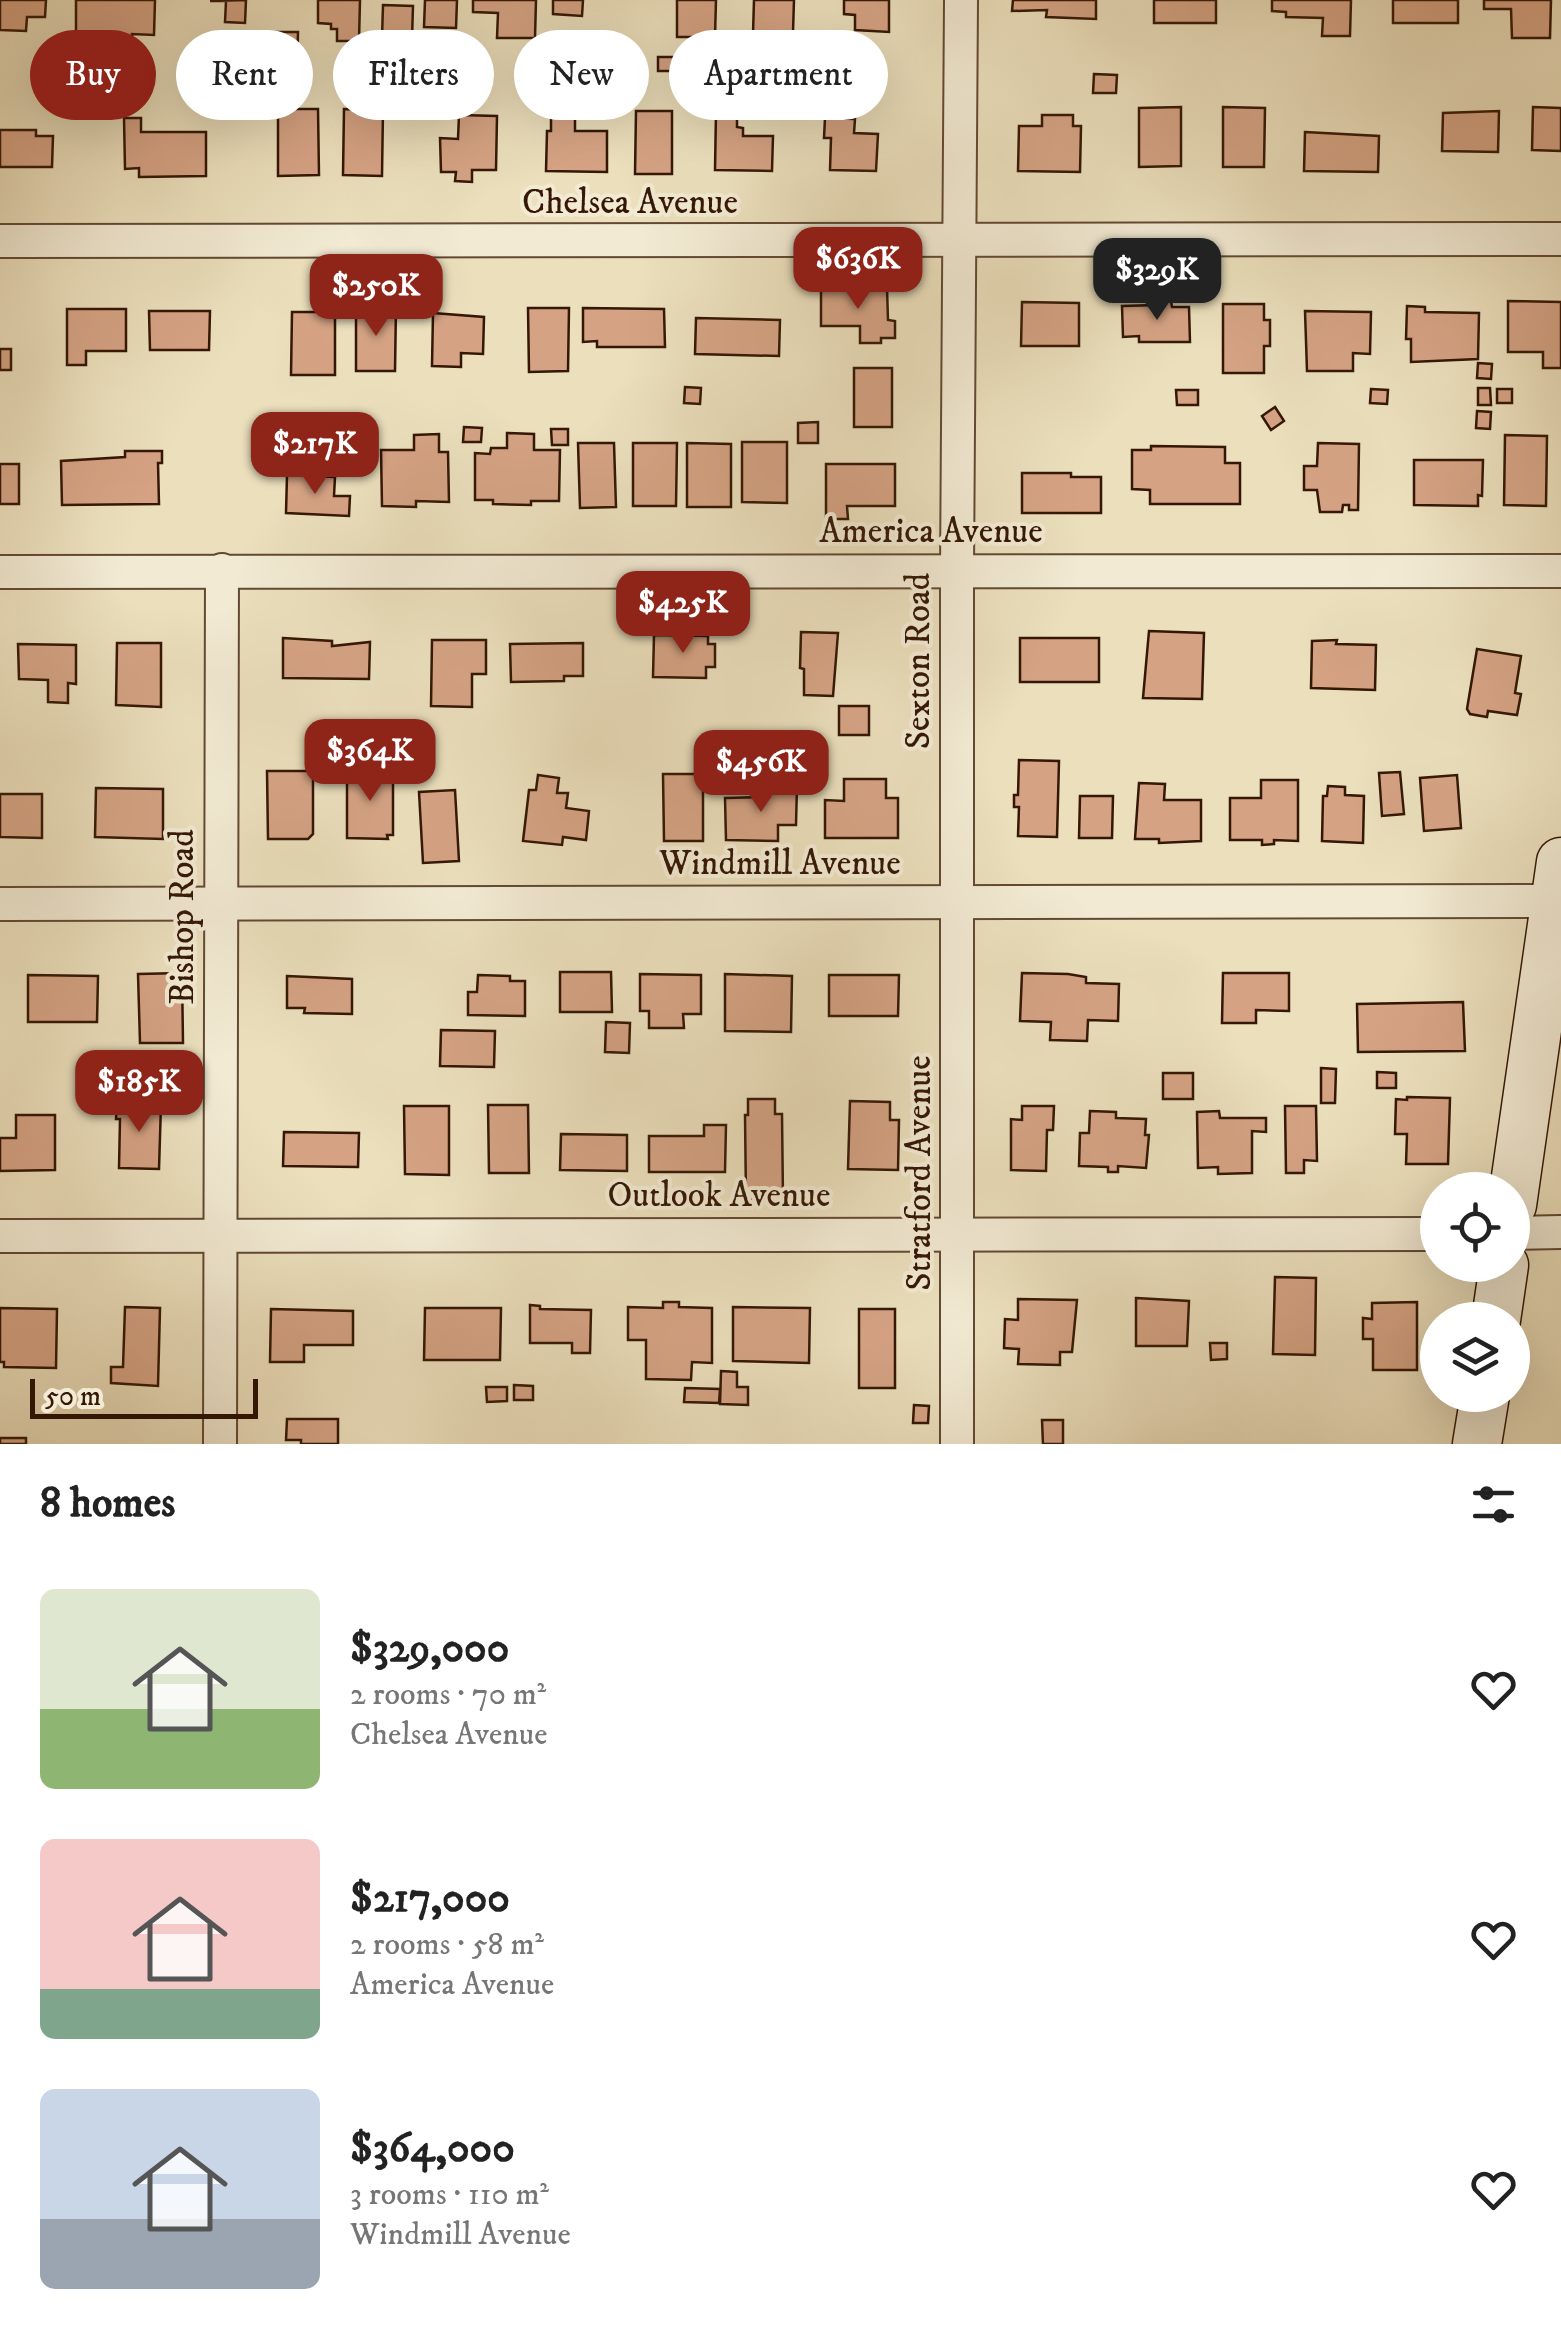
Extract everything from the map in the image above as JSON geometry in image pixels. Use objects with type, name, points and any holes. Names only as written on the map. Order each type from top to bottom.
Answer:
[{"type":"main road","points":[[1517,1172],[1559,888]]},
{"type":"main road","points":[[1477,1444],[1482,1412]]},
{"type":"street","points":[[958,240],[961,0]]},
{"type":"street","name":"Chelsea Avenue","points":[[0,241],[1561,239]]},
{"type":"street","name":"Sexton Road","points":[[958,240],[958,902]]},
{"type":"street","name":"Bishop Road","points":[[220,1444],[222,570]]},
{"type":"street","name":"America Avenue","points":[[0,572],[1561,571]]},
{"type":"street","name":"Windmill Avenue","points":[[0,904],[958,902],[1559,888]]},
{"type":"street","name":"Stratford Avenue","points":[[957,1444],[958,902]]},
{"type":"street","points":[[1530,1233],[1561,1232]]},
{"type":"street","name":"Outlook Avenue","points":[[0,1236],[1420,1234]]},
{"type":"building","points":[[0,0],[46,0],[45,17],[27,17],[26,31],[0,30]]},
{"type":"building","points":[[76,0],[155,0],[154,30],[76,30]]},
{"type":"building","points":[[246,0],[245,23],[225,22],[226,1],[210,1]]},
{"type":"building","points":[[318,0],[360,0],[359,30],[331,29],[331,24],[318,23]]},
{"type":"building","points":[[425,0],[457,0],[456,28],[424,27]]},
{"type":"building","points":[[473,0],[536,0],[535,30],[514,30],[514,38],[497,38],[498,13],[473,12]]},
{"type":"building","points":[[553,0],[583,0],[582,16],[553,14]]},
{"type":"building","points":[[677,0],[716,0],[715,30],[677,30]]},
{"type":"building","points":[[754,0],[794,0],[793,30],[753,30]]},
{"type":"building","points":[[844,0],[889,0],[889,32],[855,30],[855,15],[844,14]]},
{"type":"building","points":[[1013,0],[1096,0],[1096,19],[1046,17],[1047,10],[1012,11]]},
{"type":"building","points":[[1154,0],[1216,0],[1216,23],[1154,23]]},
{"type":"building","points":[[1272,0],[1351,0],[1350,36],[1322,36],[1323,18],[1286,17],[1286,12],[1272,11]]},
{"type":"building","points":[[1393,0],[1458,0],[1458,23],[1393,23]]},
{"type":"building","points":[[1484,0],[1551,0],[1550,38],[1512,38],[1511,9],[1484,9]]},
{"type":"building","points":[[383,5],[413,6],[412,30],[382,30]]},
{"type":"building","points":[[658,57],[669,57],[669,71],[658,71]]},
{"type":"building","points":[[1094,74],[1117,75],[1116,93],[1093,93]]},
{"type":"building","points":[[1181,107],[1181,166],[1139,167],[1139,108]]},
{"type":"building","points":[[1223,107],[1265,108],[1264,167],[1223,167]]},
{"type":"building","points":[[1533,107],[1561,108],[1561,151],[1532,150]]},
{"type":"building","points":[[313,109],[318,109],[319,175],[278,176],[278,120],[313,120]]},
{"type":"building","points":[[649,111],[669,111],[672,174],[635,174],[636,120],[649,120]]},
{"type":"building","points":[[1499,111],[1498,152],[1442,151],[1443,113]]},
{"type":"building","points":[[1042,115],[1073,115],[1073,126],[1081,126],[1080,172],[1018,171],[1019,126],[1042,126]]},
{"type":"building","points":[[497,116],[496,170],[472,170],[472,182],[455,181],[456,172],[441,172],[440,138],[458,139],[459,120],[494,120]]},
{"type":"building","points":[[124,120],[141,120],[141,132],[206,132],[206,176],[139,177],[139,168],[125,169]]},
{"type":"building","points":[[344,120],[383,120],[382,176],[343,175]]},
{"type":"building","points":[[551,120],[575,120],[575,131],[607,131],[607,172],[546,171],[547,131],[551,131]]},
{"type":"building","points":[[716,120],[737,120],[743,136],[773,136],[772,171],[715,170]]},
{"type":"building","points":[[825,120],[855,120],[854,133],[878,134],[876,171],[830,170],[831,138],[824,138]]},
{"type":"building","points":[[0,130],[36,130],[36,136],[53,136],[52,167],[0,167]]},
{"type":"building","points":[[1305,132],[1379,136],[1378,172],[1304,171]]},
{"type":"building","points":[[821,288],[887,288],[888,320],[895,321],[895,338],[860,343],[860,326],[821,326]]},
{"type":"building","points":[[1156,300],[1171,301],[1172,307],[1189,307],[1190,342],[1139,342],[1139,336],[1123,337],[1122,306],[1156,305]]},
{"type":"building","points":[[1508,301],[1561,302],[1561,368],[1543,368],[1543,352],[1508,352]]},
{"type":"building","points":[[1022,302],[1079,303],[1079,346],[1021,346]]},
{"type":"building","points":[[1223,304],[1264,304],[1264,320],[1270,320],[1270,346],[1264,346],[1264,373],[1223,373]]},
{"type":"building","points":[[396,306],[395,371],[356,371],[356,307]]},
{"type":"building","points":[[1407,306],[1425,307],[1425,312],[1479,313],[1478,359],[1411,362],[1411,339],[1406,339]]},
{"type":"building","points":[[528,308],[569,308],[568,371],[529,372]]},
{"type":"building","points":[[583,308],[664,309],[665,347],[597,347],[597,341],[583,342]]},
{"type":"building","points":[[67,309],[126,309],[126,351],[86,351],[86,365],[67,365]]},
{"type":"building","points":[[149,311],[210,311],[209,350],[150,350]]},
{"type":"building","points":[[1305,311],[1371,312],[1370,354],[1353,353],[1353,371],[1307,371]]},
{"type":"building","points":[[292,312],[335,312],[335,375],[291,375]]},
{"type":"building","points":[[433,313],[484,317],[483,354],[461,353],[461,367],[432,366]]},
{"type":"building","points":[[696,318],[780,320],[779,356],[695,354]]},
{"type":"building","points":[[0,349],[11,349],[11,370],[0,370]]},
{"type":"building","points":[[1478,363],[1492,364],[1491,379],[1477,378]]},
{"type":"building","points":[[854,368],[892,368],[892,427],[854,427]]},
{"type":"building","points":[[685,387],[701,388],[700,404],[684,403]]},
{"type":"building","points":[[1478,388],[1490,388],[1491,405],[1478,405]]},
{"type":"building","points":[[1371,389],[1388,390],[1387,404],[1370,403]]},
{"type":"building","points":[[1497,389],[1512,389],[1512,403],[1497,403]]},
{"type":"building","points":[[1176,390],[1198,390],[1198,405],[1177,405]]},
{"type":"building","points":[[1275,407],[1284,421],[1271,430],[1262,416]]},
{"type":"building","points":[[1477,411],[1491,412],[1490,429],[1476,428]]},
{"type":"building","points":[[818,422],[818,443],[798,443],[798,423]]},
{"type":"building","points":[[296,427],[297,471],[272,472],[270,428]]},
{"type":"building","points":[[464,427],[482,428],[481,442],[463,442]]},
{"type":"building","points":[[551,429],[568,429],[568,445],[552,445]]},
{"type":"building","points":[[507,433],[534,434],[534,450],[560,450],[559,501],[531,501],[531,505],[475,500],[475,453],[490,454],[491,448],[507,448]]},
{"type":"building","points":[[439,434],[439,452],[448,452],[449,502],[416,501],[416,507],[382,506],[381,450],[414,450],[414,435]]},
{"type":"building","points":[[1505,435],[1547,436],[1546,506],[1504,505]]},
{"type":"building","points":[[742,442],[787,442],[787,503],[742,502]]},
{"type":"building","points":[[578,443],[614,443],[616,507],[580,508]]},
{"type":"building","points":[[633,443],[677,443],[676,506],[633,506]]},
{"type":"building","points":[[687,443],[731,444],[731,507],[687,507]]},
{"type":"building","points":[[1318,443],[1359,444],[1358,510],[1343,505],[1342,512],[1320,512],[1317,490],[1304,490],[1304,466],[1317,466]]},
{"type":"building","points":[[1151,446],[1225,447],[1225,463],[1240,463],[1240,504],[1150,504],[1150,490],[1132,489],[1132,450],[1151,450]]},
{"type":"building","points":[[125,451],[162,451],[162,463],[158,463],[159,504],[62,505],[61,461],[125,457]]},
{"type":"building","points":[[1414,460],[1483,460],[1478,506],[1414,505]]},
{"type":"building","points":[[0,464],[19,464],[19,504],[0,504]]},
{"type":"building","points":[[826,464],[895,464],[895,506],[847,506],[848,519],[826,519]]},
{"type":"building","points":[[1022,473],[1101,477],[1101,513],[1022,513]]},
{"type":"building","points":[[287,475],[335,477],[334,496],[350,496],[349,516],[286,513]]},
{"type":"building","points":[[1149,631],[1204,633],[1202,699],[1143,698]]},
{"type":"building","points":[[801,632],[838,633],[833,696],[804,695]]},
{"type":"building","points":[[654,635],[708,636],[708,644],[715,644],[715,667],[706,667],[706,678],[653,677]]},
{"type":"building","points":[[283,638],[332,641],[332,646],[370,642],[369,679],[283,678]]},
{"type":"building","points":[[1020,638],[1099,638],[1099,682],[1020,682]]},
{"type":"building","points":[[432,640],[486,640],[486,674],[472,674],[472,707],[431,706]]},
{"type":"building","points":[[1337,640],[1336,644],[1376,645],[1375,690],[1311,688],[1312,641]]},
{"type":"building","points":[[117,643],[161,643],[161,707],[116,705]]},
{"type":"building","points":[[583,643],[583,676],[564,676],[564,681],[511,682],[510,644]]},
{"type":"building","points":[[18,644],[76,645],[76,684],[68,683],[68,703],[48,702],[48,680],[19,679]]},
{"type":"building","points":[[1477,649],[1521,656],[1515,693],[1521,694],[1517,715],[1488,711],[1487,717],[1470,714],[1467,709]]},
{"type":"building","points":[[839,706],[869,706],[869,735],[839,735]]},
{"type":"building","points":[[717,743],[740,743],[740,774],[717,774]]},
{"type":"building","points":[[1019,760],[1059,761],[1057,837],[1018,836],[1019,807],[1014,807],[1014,795],[1018,795]]},
{"type":"building","points":[[347,770],[393,771],[393,835],[387,835],[388,839],[347,838]]},
{"type":"building","points":[[267,771],[313,771],[313,834],[308,839],[268,839]]},
{"type":"building","points":[[1400,772],[1404,814],[1382,816],[1379,773]]},
{"type":"building","points":[[663,774],[703,774],[703,841],[664,841]]},
{"type":"building","points":[[538,775],[559,778],[557,793],[568,793],[566,808],[589,811],[586,840],[563,837],[562,845],[523,841],[529,790],[536,790]]},
{"type":"building","points":[[1457,775],[1461,828],[1424,831],[1420,778]]},
{"type":"building","points":[[844,779],[886,779],[886,798],[898,798],[898,838],[825,838],[825,800],[844,801]]},
{"type":"building","points":[[1261,780],[1298,780],[1298,841],[1274,840],[1274,844],[1262,845],[1262,840],[1230,840],[1230,798],[1261,798]]},
{"type":"building","points":[[1139,783],[1165,784],[1164,800],[1201,800],[1201,841],[1159,843],[1159,839],[1135,839]]},
{"type":"building","points":[[797,785],[796,825],[778,825],[778,841],[726,840],[725,798],[767,797],[767,786]]},
{"type":"building","points":[[1328,786],[1345,787],[1345,795],[1364,796],[1363,843],[1322,841],[1323,796],[1327,796]]},
{"type":"building","points":[[96,788],[163,789],[163,839],[95,837]]},
{"type":"building","points":[[455,790],[459,861],[423,863],[419,792]]},
{"type":"building","points":[[0,794],[42,794],[42,838],[0,837]]},
{"type":"building","points":[[1080,796],[1113,796],[1112,838],[1079,838]]},
{"type":"building","points":[[560,972],[611,972],[612,1012],[560,1012]]},
{"type":"building","points":[[182,973],[183,1043],[140,1043],[138,974]]},
{"type":"building","points":[[1022,973],[1068,974],[1086,977],[1086,983],[1119,984],[1118,1021],[1088,1020],[1087,1041],[1050,1040],[1051,1022],[1020,1021]]},
{"type":"building","points":[[1223,973],[1289,973],[1289,1011],[1256,1010],[1256,1023],[1222,1023]]},
{"type":"building","points":[[640,974],[701,975],[701,1014],[683,1014],[684,1028],[649,1028],[649,1011],[640,1011]]},
{"type":"building","points":[[725,974],[792,976],[791,1032],[725,1031]]},
{"type":"building","points":[[28,975],[98,976],[97,1022],[28,1022]]},
{"type":"building","points":[[478,975],[510,976],[510,981],[525,981],[525,1016],[468,1015],[468,992],[477,992]]},
{"type":"building","points":[[829,975],[899,975],[898,1016],[829,1016]]},
{"type":"building","points":[[287,976],[352,979],[352,1014],[304,1013],[305,1008],[287,1008]]},
{"type":"building","points":[[1463,1002],[1465,1051],[1358,1052],[1357,1004]]},
{"type":"building","points":[[606,1022],[630,1023],[629,1053],[605,1052]]},
{"type":"building","points":[[441,1030],[495,1031],[494,1067],[440,1066]]},
{"type":"building","points":[[1321,1068],[1336,1069],[1335,1103],[1321,1103]]},
{"type":"building","points":[[1377,1072],[1396,1073],[1396,1088],[1377,1088]]},
{"type":"building","points":[[1163,1073],[1193,1073],[1193,1099],[1163,1099]]},
{"type":"building","points":[[1450,1098],[1448,1164],[1406,1164],[1407,1134],[1395,1134],[1396,1099]]},
{"type":"building","points":[[748,1099],[775,1099],[775,1114],[782,1114],[783,1199],[746,1199]]},
{"type":"building","points":[[850,1101],[890,1102],[890,1120],[899,1120],[898,1170],[848,1169]]},
{"type":"building","points":[[117,1102],[161,1104],[159,1169],[119,1168]]},
{"type":"building","points":[[488,1105],[528,1105],[529,1173],[489,1173]]},
{"type":"building","points":[[404,1106],[449,1106],[449,1175],[405,1174]]},
{"type":"building","points":[[1022,1106],[1054,1106],[1053,1130],[1047,1130],[1046,1171],[1011,1170],[1011,1119],[1022,1120]]},
{"type":"building","points":[[1285,1106],[1316,1106],[1317,1161],[1304,1160],[1304,1173],[1286,1173]]},
{"type":"building","points":[[1090,1111],[1116,1112],[1116,1118],[1146,1119],[1146,1168],[1118,1166],[1118,1172],[1108,1172],[1108,1167],[1079,1166],[1080,1133],[1089,1133]]},
{"type":"building","points":[[1219,1111],[1220,1118],[1266,1118],[1266,1132],[1252,1131],[1252,1173],[1218,1174],[1218,1167],[1198,1168],[1197,1112]]},
{"type":"building","points":[[16,1115],[55,1115],[55,1170],[0,1171],[0,1138],[16,1138]]},
{"type":"building","points":[[704,1125],[726,1125],[725,1172],[649,1172],[649,1136],[704,1136]]},
{"type":"building","points":[[284,1132],[359,1133],[358,1167],[283,1166]]},
{"type":"building","points":[[561,1134],[627,1135],[627,1171],[560,1170]]},
{"type":"building","points":[[1275,1277],[1316,1278],[1315,1355],[1273,1354]]},
{"type":"building","points":[[1136,1298],[1189,1301],[1187,1346],[1136,1346]]},
{"type":"building","points":[[1018,1299],[1077,1300],[1072,1352],[1060,1352],[1060,1365],[1018,1364],[1019,1349],[1004,1348],[1005,1319],[1018,1320]]},
{"type":"building","points":[[663,1302],[679,1302],[679,1307],[712,1308],[712,1363],[692,1362],[691,1380],[646,1379],[646,1340],[628,1340],[628,1307],[663,1308]]},
{"type":"building","points":[[1417,1302],[1417,1370],[1373,1370],[1373,1339],[1363,1339],[1363,1318],[1372,1319],[1372,1303]]},
{"type":"building","points":[[530,1305],[540,1309],[591,1310],[590,1353],[572,1353],[572,1343],[530,1343]]},
{"type":"building","points":[[125,1307],[160,1308],[158,1386],[111,1383],[111,1367],[123,1367]]},
{"type":"building","points":[[733,1307],[810,1308],[809,1363],[733,1361]]},
{"type":"building","points":[[0,1308],[57,1309],[56,1368],[4,1367],[4,1362],[0,1362]]},
{"type":"building","points":[[425,1308],[501,1308],[500,1360],[424,1360]]},
{"type":"building","points":[[271,1309],[353,1311],[353,1345],[304,1345],[304,1362],[270,1362]]},
{"type":"building","points":[[859,1309],[895,1309],[895,1388],[859,1388]]},
{"type":"building","points":[[1210,1343],[1227,1343],[1227,1359],[1211,1360]]},
{"type":"building","points":[[721,1371],[737,1372],[737,1387],[748,1387],[748,1405],[720,1404]]},
{"type":"building","points":[[514,1385],[533,1386],[533,1400],[514,1400]]},
{"type":"building","points":[[486,1387],[507,1387],[507,1401],[487,1402]]},
{"type":"building","points":[[685,1388],[720,1389],[719,1403],[684,1402]]},
{"type":"building","points":[[914,1405],[929,1406],[928,1423],[913,1423]]},
{"type":"building","points":[[287,1419],[338,1419],[338,1444],[286,1440]]},
{"type":"building","points":[[1042,1420],[1063,1420],[1063,1444],[1043,1444]]},
{"type":"building","points":[[0,1438],[26,1438],[26,1444],[0,1444]]}]
